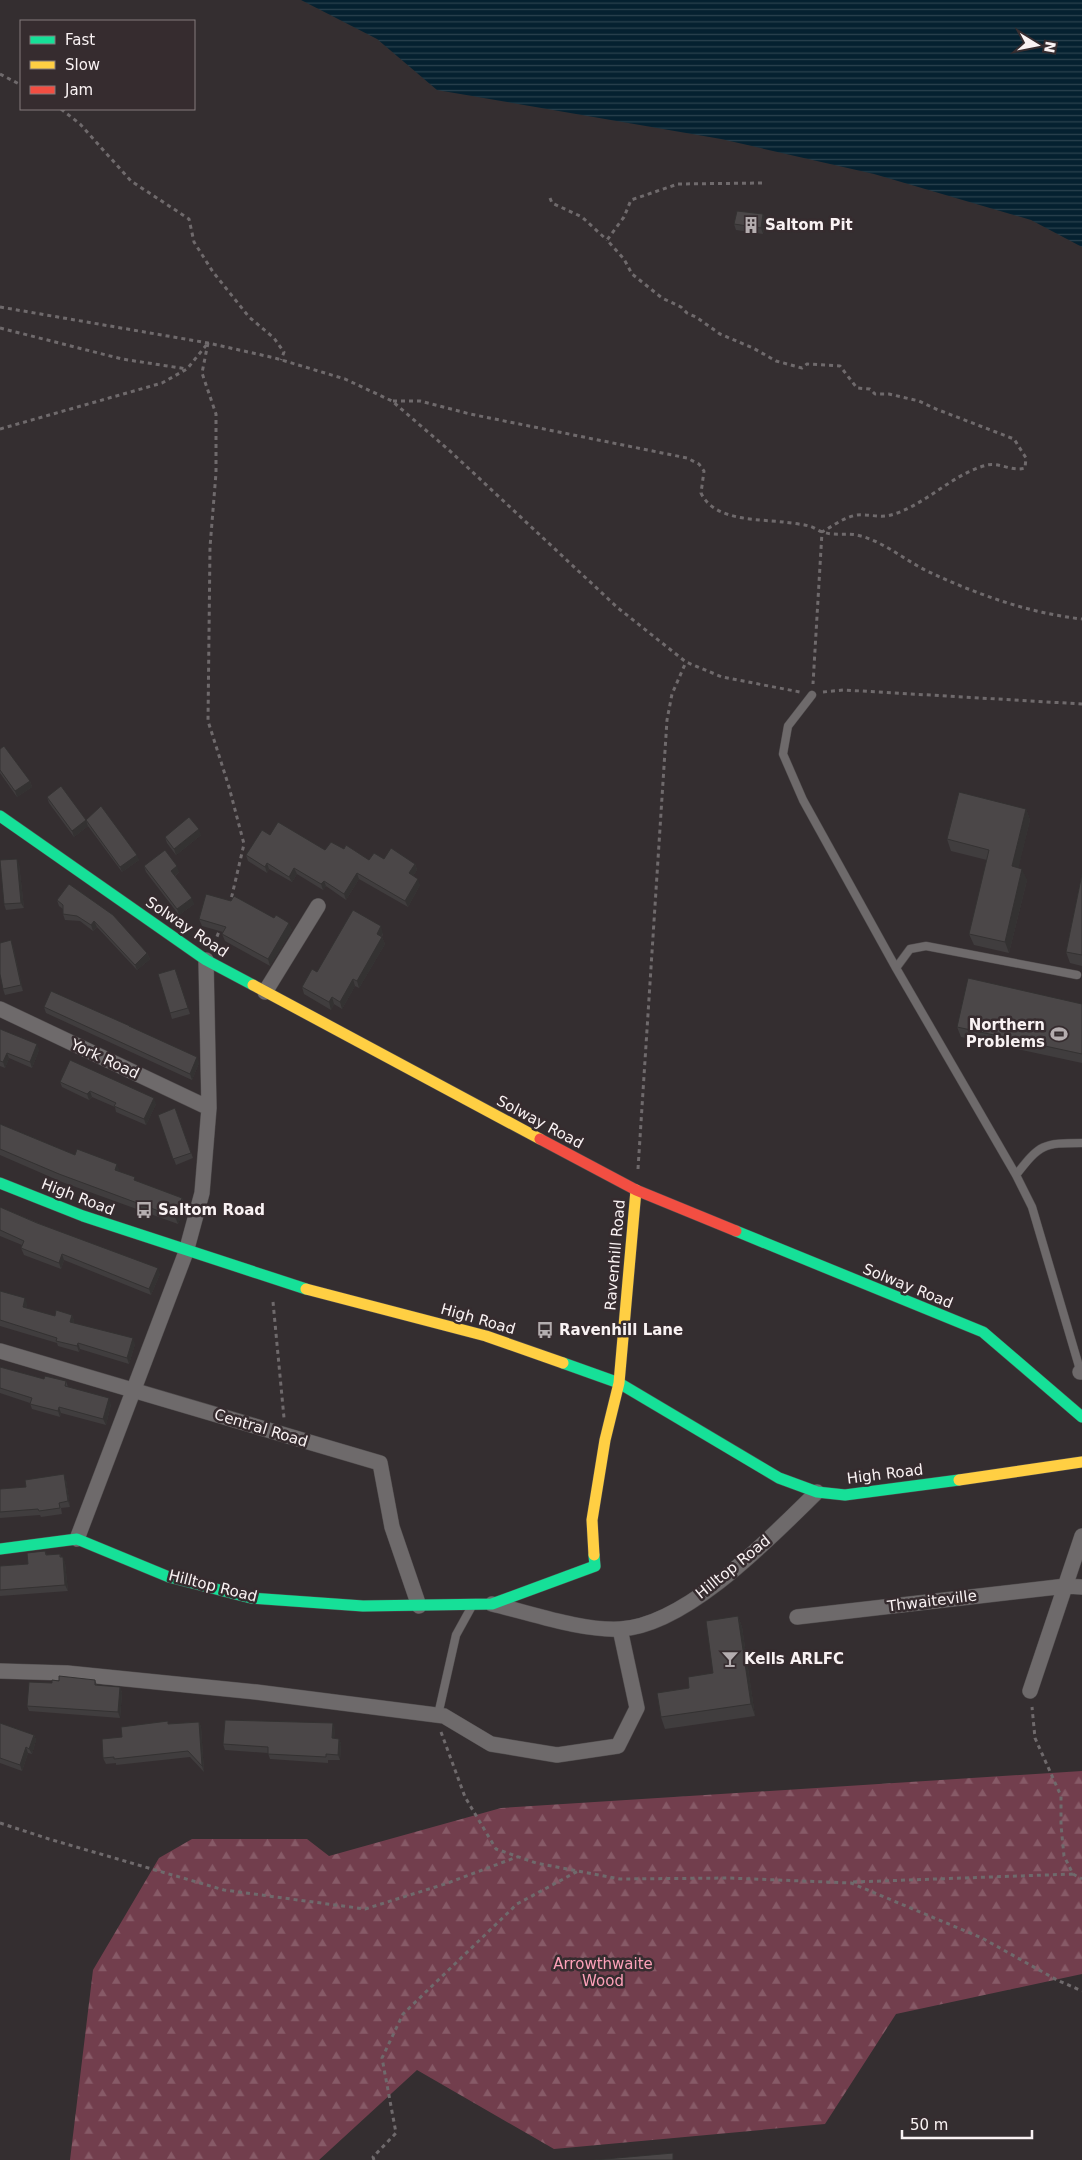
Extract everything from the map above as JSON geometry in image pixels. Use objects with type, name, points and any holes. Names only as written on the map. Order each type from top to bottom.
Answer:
[{"type":"street","name":"Solway Road","points":[[0,816],[206,960],[636,1190],[983,1332],[1082,1418]]},
{"type":"street","points":[[265,992],[318,906]]},
{"type":"street","points":[[77,1540],[186,1252],[202,1193],[210,1108],[206,960]]},
{"type":"street","name":"York Road","points":[[0,1009],[210,1108]]},
{"type":"street","name":"High Road","points":[[0,1184],[83,1216],[186,1252],[288,1284],[486,1336],[619,1383],[779,1478],[817,1492],[845,1495],[873,1492],[1082,1462]]},
{"type":"street","name":"Ravenhill Road","points":[[619,1383],[636,1190]]},
{"type":"street","name":"Central Road","points":[[0,1351],[380,1463],[392,1527],[419,1606]]},
{"type":"street","name":"Hilltop Road","points":[[492,1604],[596,1566],[592,1520],[605,1440],[619,1383]]},
{"type":"street","name":"Hilltop Road","points":[[0,1549],[77,1540],[95,1545],[169,1576],[251,1598],[363,1606],[492,1604],[590,1628],[620,1629],[640,1626],[664,1617],[709,1590],[774,1534],[817,1492]]},
{"type":"street","points":[[1030,1691],[1082,1536]]},
{"type":"street","name":"Thwaiteville","points":[[797,1617],[1066,1586],[1082,1587]]},
{"type":"street","points":[[0,1671],[67,1673],[256,1692],[444,1716],[491,1744],[557,1755],[618,1746],[637,1708],[620,1629]]},
{"type":"lane","points":[[812,695],[788,726],[783,754],[803,800],[896,968],[1016,1175],[1032,1207],[1081,1373]]},
{"type":"lane","points":[[896,968],[910,949],[926,946],[1076,975]]},
{"type":"lane","points":[[1016,1175],[1033,1153],[1053,1143],[1082,1143]]},
{"type":"lane","points":[[436,1715],[456,1634],[473,1604]]},
{"type":"path","points":[[0,74],[20,84]]},
{"type":"path","points":[[62,110],[80,124],[131,181],[189,219],[194,242],[213,272],[249,317],[274,338],[284,352],[281,360]]},
{"type":"path","points":[[607,240],[624,218],[631,200],[678,184],[762,183]]},
{"type":"path","points":[[550,198],[552,203],[582,217],[607,240],[639,280],[652,288],[662,298],[681,307],[687,313],[720,334],[753,348],[776,361],[802,368],[807,364],[840,366],[857,388],[870,389],[875,394],[889,394],[919,401],[944,413],[1014,439],[1026,458],[1025,468],[1020,470],[989,464],[966,473],[916,504],[890,515],[855,515],[841,520],[822,532]]},
{"type":"path","points":[[0,307],[208,343],[281,360],[345,379],[392,401],[450,451],[618,608],[686,662],[722,677],[812,695],[844,690],[1082,704]]},
{"type":"path","points":[[0,328],[122,360],[187,368]]},
{"type":"path","points":[[0,429],[162,383],[187,368],[208,343]]},
{"type":"path","points":[[208,343],[202,373],[216,414],[216,473],[210,548],[208,721],[229,787],[244,844],[227,911]]},
{"type":"path","points":[[392,401],[420,401],[470,414],[687,458],[699,464],[704,471],[701,493],[711,507],[753,520],[810,526],[822,532],[856,535],[884,545],[916,565],[966,589],[1055,616],[1082,619]]},
{"type":"path","points":[[812,695],[822,532]]},
{"type":"path","points":[[636,1190],[666,720],[672,694],[686,662]]},
{"type":"path","points":[[206,960],[220,928]]},
{"type":"path","points":[[273,1302],[284,1419]]},
{"type":"path","points":[[1030,1691],[1035,1738],[1061,1796],[1060,1825],[1064,1856],[1073,1874]]},
{"type":"path","points":[[436,1715],[465,1797],[496,1849],[536,1863],[620,1879],[729,1878],[843,1882],[1073,1874],[1082,1879]]},
{"type":"path","points":[[0,1823],[49,1840],[224,1890],[365,1909],[445,1884],[517,1856]]},
{"type":"path","points":[[374,2160],[373,2157],[396,2133],[382,2058],[403,2014],[517,1904],[578,1871]]},
{"type":"path","points":[[843,1882],[852,1883],[982,1938],[1056,1980],[1082,1991]]},
{"type":"green space","name":"Arrowthwaite Wood","points":[[1082,1771],[1082,1974],[896,2014],[825,2124],[554,2149],[417,2070],[319,2160],[70,2160],[93,1970],[159,1858],[192,1839],[307,1839],[329,1856],[501,1808]]},
{"type":"water","points":[[301,0],[1082,0],[1082,247],[1031,220],[874,174],[721,139],[437,90],[377,39]]},
{"type":"building","points":[[737,211],[763,214],[761,228],[734,224]]},
{"type":"building","points":[[4,746],[30,781],[15,791],[0,770],[0,749]]},
{"type":"building","points":[[61,786],[86,820],[72,831],[47,797]]},
{"type":"building","points":[[959,792],[1026,809],[1012,866],[1022,869],[1005,942],[969,934],[989,850],[947,839]]},
{"type":"building","points":[[101,806],[137,855],[120,867],[86,820]]},
{"type":"building","points":[[189,817],[199,829],[174,849],[165,837]]},
{"type":"building","points":[[278,822],[325,850],[331,842],[344,849],[346,845],[369,860],[374,853],[384,859],[391,848],[415,864],[409,873],[418,879],[405,901],[357,873],[344,894],[324,881],[321,884],[294,868],[289,877],[267,863],[265,867],[246,855],[262,830],[270,835]]},
{"type":"building","points":[[165,850],[177,866],[171,871],[192,898],[177,909],[144,866]]},
{"type":"building","points":[[17,859],[21,903],[4,904],[0,860]]},
{"type":"building","points":[[1082,874],[1082,955],[1066,952]]},
{"type":"building","points":[[69,884],[113,915],[147,953],[135,965],[94,921],[91,925],[77,916],[63,914],[63,905],[57,900]]},
{"type":"building","points":[[206,894],[231,901],[234,896],[274,918],[276,915],[289,923],[268,959],[222,934],[226,927],[199,919]]},
{"type":"building","points":[[353,910],[381,926],[377,934],[382,937],[357,981],[353,979],[340,1002],[332,997],[329,1002],[302,987],[312,969],[317,972]]},
{"type":"building","points":[[11,940],[21,985],[3,989],[0,974],[0,943]]},
{"type":"building","points":[[175,969],[188,1008],[170,1013],[158,974]]},
{"type":"building","points":[[968,978],[1082,1004],[1082,1054],[957,1027]]},
{"type":"building","points":[[51,991],[197,1057],[190,1074],[44,1007]]},
{"type":"building","points":[[0,1029],[37,1044],[30,1062],[7,1053],[3,1062],[0,1061]]},
{"type":"building","points":[[70,1060],[154,1098],[144,1119],[114,1106],[116,1103],[90,1091],[87,1094],[60,1082]]},
{"type":"building","points":[[175,1108],[191,1153],[173,1159],[158,1115]]},
{"type":"building","points":[[0,1124],[75,1155],[77,1149],[117,1164],[115,1170],[135,1177],[134,1180],[182,1198],[175,1217],[59,1174],[0,1149]]},
{"type":"building","points":[[0,1207],[37,1223],[158,1268],[149,1289],[62,1254],[59,1263],[21,1248],[24,1241],[0,1230]]},
{"type":"building","points":[[0,1291],[25,1298],[23,1307],[55,1316],[56,1310],[72,1315],[70,1322],[133,1338],[127,1358],[78,1343],[77,1346],[56,1341],[57,1338],[0,1320]]},
{"type":"building","points":[[0,1367],[44,1379],[45,1376],[66,1381],[65,1386],[109,1398],[103,1419],[59,1407],[58,1411],[30,1404],[32,1398],[0,1388]]},
{"type":"building","points":[[64,1474],[68,1501],[59,1503],[60,1508],[39,1511],[38,1509],[0,1512],[0,1489],[26,1487],[25,1480]]},
{"type":"building","points":[[45,1551],[46,1555],[60,1554],[60,1557],[63,1557],[65,1585],[0,1590],[0,1566],[28,1564],[27,1553]]},
{"type":"building","name":"Kells ARLFC","points":[[738,1616],[751,1704],[661,1717],[657,1693],[689,1688],[688,1677],[713,1673],[706,1621]]},
{"type":"building","points":[[59,1676],[95,1680],[95,1685],[120,1687],[118,1712],[27,1706],[29,1682],[52,1683],[52,1680],[59,1681]]},
{"type":"building","points":[[225,1720],[333,1723],[332,1738],[339,1739],[338,1755],[326,1754],[326,1757],[268,1754],[268,1747],[223,1744]]},
{"type":"building","points":[[168,1721],[168,1724],[199,1722],[202,1766],[188,1751],[114,1759],[114,1757],[103,1758],[102,1739],[122,1737],[121,1727]]},
{"type":"building","points":[[0,1723],[34,1735],[29,1749],[26,1747],[20,1765],[0,1758]]},
{"type":"building","points":[[673,2153],[673,2160],[594,2160]]},
{"type":"traffic: fast","points":[[0,816],[206,960],[253,985]]},
{"type":"traffic: fast","points":[[0,1183],[83,1216],[306,1289]]},
{"type":"traffic: fast","points":[[736,1231],[983,1332],[1082,1417]]},
{"type":"traffic: fast","points":[[563,1363],[619,1383],[779,1478],[817,1492],[845,1495],[959,1480]]},
{"type":"traffic: fast","points":[[0,1549],[77,1539],[169,1577],[251,1598],[363,1606],[492,1604],[595,1566],[594,1555]]},
{"type":"traffic: slow","points":[[253,985],[540,1139]]},
{"type":"traffic: slow","points":[[594,1555],[592,1520],[605,1440],[619,1383],[636,1190]]},
{"type":"traffic: slow","points":[[306,1289],[486,1336],[563,1363]]},
{"type":"traffic: slow","points":[[959,1480],[1082,1462]]},
{"type":"traffic: jam","points":[[540,1139],[636,1190],[736,1231]]},
{"type":"place","name":"Saltom Pit","points":[[751,225]]},
{"type":"place","name":"Northern Problems","points":[[1059,1034]]},
{"type":"place","name":"Saltom Road","points":[[144,1210]]},
{"type":"place","name":"Ravenhill Lane","points":[[545,1330]]},
{"type":"place","name":"Kells ARLFC","points":[[730,1659]]}]
